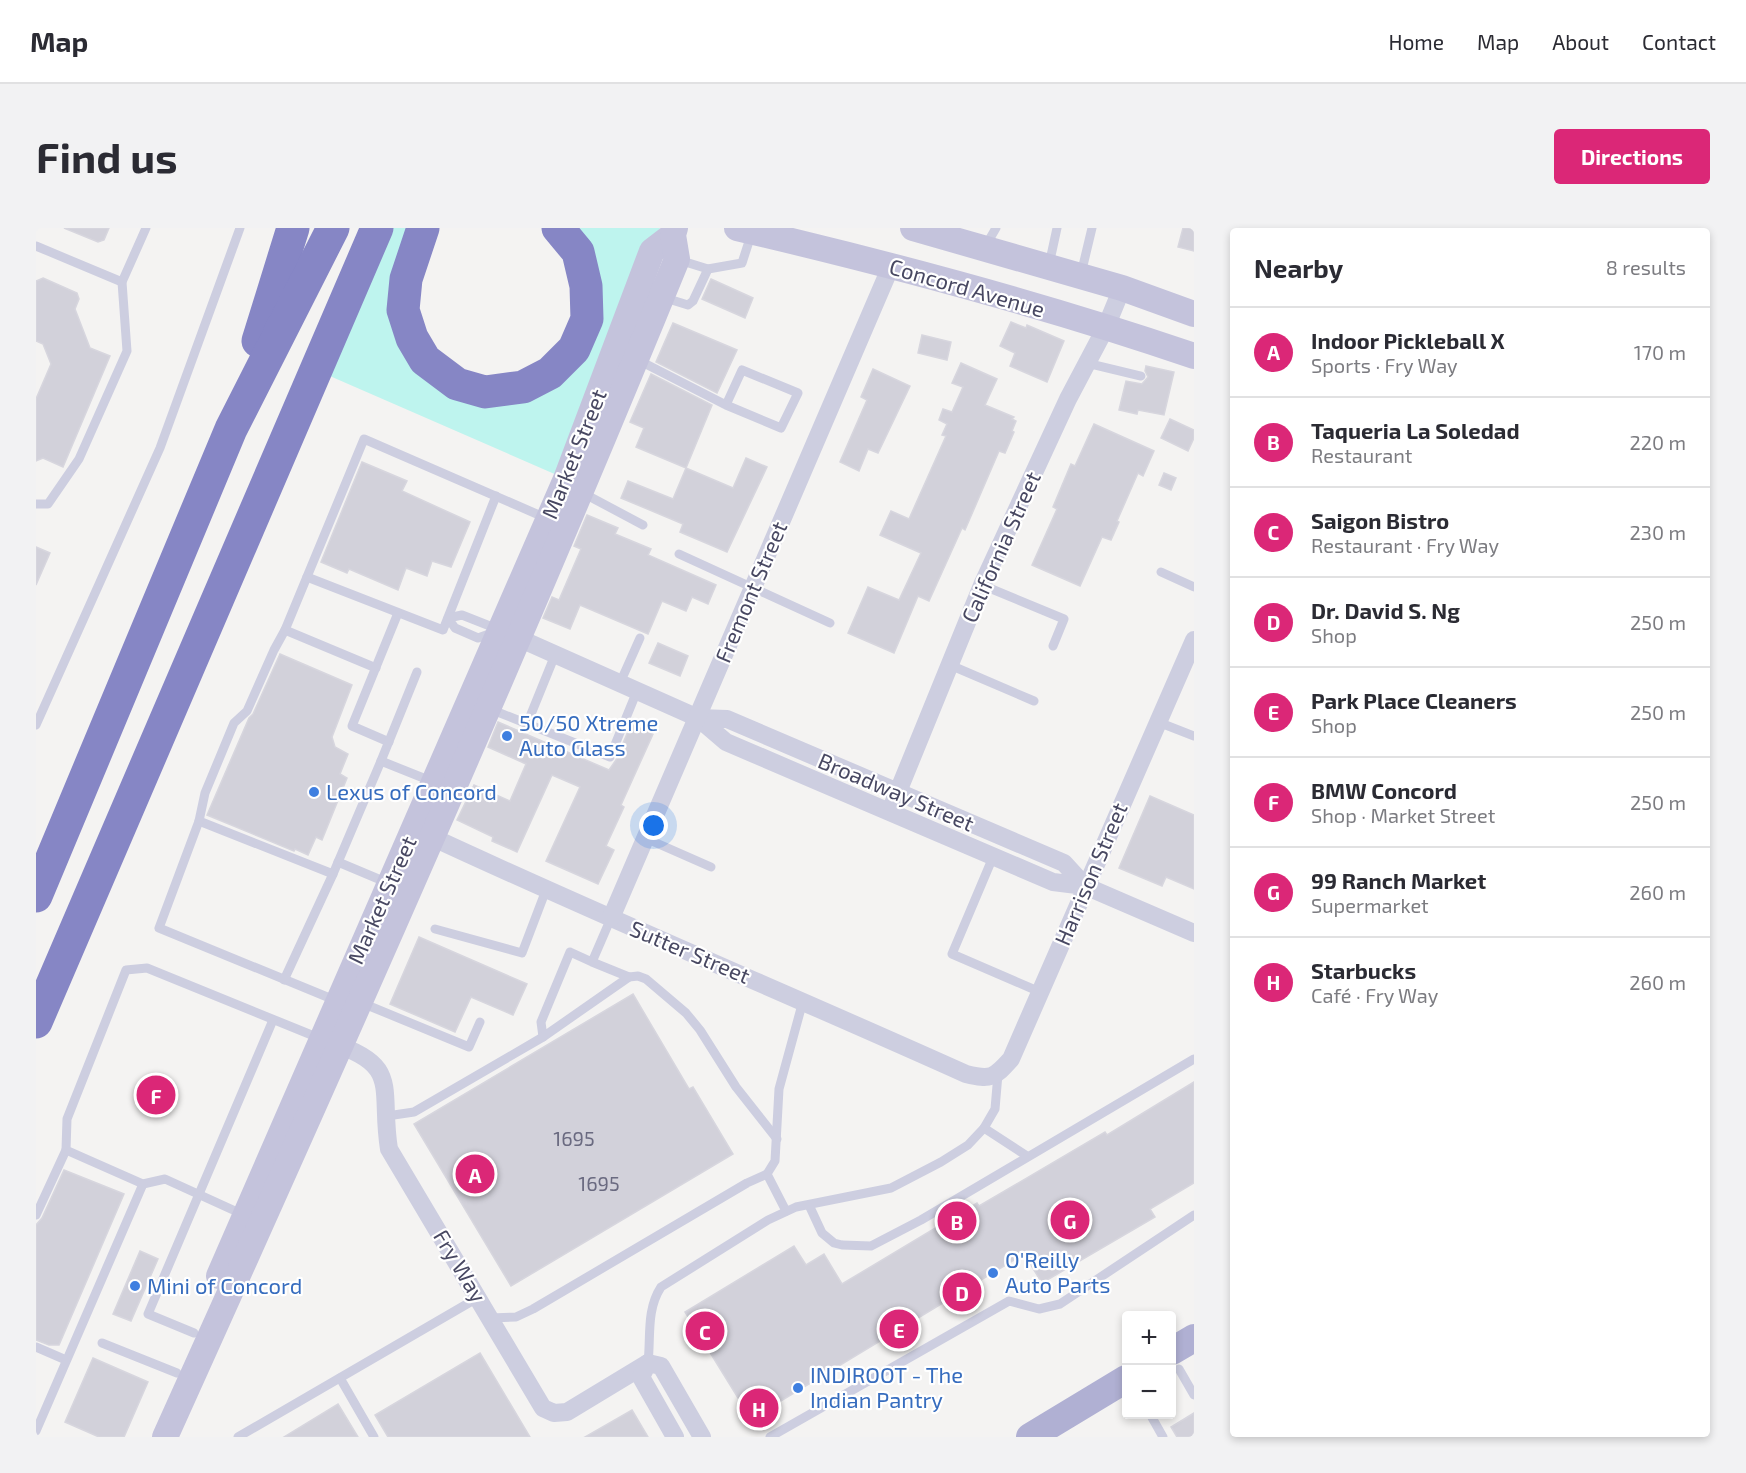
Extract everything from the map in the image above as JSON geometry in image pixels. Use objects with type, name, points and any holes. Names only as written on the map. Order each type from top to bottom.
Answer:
[{"type":"highway","points":[[231,429],[293,228]]},
{"type":"highway","points":[[36,896],[231,429],[333,228]]},
{"type":"highway","points":[[36,1022],[377,228]]},
{"type":"highway","points":[[423,228],[406,279],[403,310],[412,338],[424,360],[457,384],[485,392],[523,387],[550,374],[574,349],[587,319],[586,286],[578,252],[558,228]]},
{"type":"main road","name":"Concord Avenue","points":[[918,228],[990,239],[1048,267],[1122,288],[1194,314]]},
{"type":"main road","name":"Concord Avenue","points":[[744,230],[891,266],[1106,327],[1194,356]]},
{"type":"main road","points":[[891,266],[898,259],[908,259],[962,269],[990,239]]},
{"type":"main road","name":"Market Street","points":[[165,1437],[422,832],[434,782],[509,634],[572,488],[635,359],[662,296],[675,241]]},
{"type":"main road","name":"Market Street","points":[[349,1002],[390,884],[422,832],[488,708],[509,634],[548,519],[572,488],[587,426],[652,251],[675,241]]},
{"type":"main road","points":[[1162,345],[1194,345]]},
{"type":"main road","name":"Market Street","points":[[149,1437],[245,1215],[332,1042]]},
{"type":"main road","points":[[1179,1364],[1194,1338]]},
{"type":"main road","points":[[1030,1437],[1122,1381]]},
{"type":"main road","points":[[1067,1437],[1122,1403]]},
{"type":"street","name":"Fremont Street","points":[[611,918],[891,266]]},
{"type":"street","name":"California Street","points":[[890,811],[982,585],[1068,399],[1106,327],[1122,288]]},
{"type":"street","name":"Broadway Street","points":[[509,634],[698,718],[726,742],[993,857],[1058,883],[1085,886],[1194,933]]},
{"type":"street","name":"Harrison Street","points":[[998,1074],[1011,1059],[1194,640]]},
{"type":"street","name":"Broadway Street","points":[[698,718],[727,719],[1064,863],[1085,886]]},
{"type":"street","name":"Sutter Street","points":[[422,832],[546,890],[804,1001],[966,1074],[986,1079],[998,1074]]},
{"type":"street","name":"Fry Way","points":[[332,1042],[372,1061],[380,1070],[385,1089],[389,1149],[543,1407],[554,1413],[567,1412],[648,1363]]},
{"type":"street","points":[[675,1437],[641,1377],[648,1363],[661,1365],[702,1437]]},
{"type":"lane","points":[[36,504],[48,504],[79,459],[127,351],[123,282],[146,228]]},
{"type":"lane","points":[[36,725],[160,448],[240,228]]},
{"type":"lane","points":[[1048,267],[1057,228]]},
{"type":"lane","points":[[1080,276],[1092,228]]},
{"type":"lane","points":[[708,269],[742,263],[744,230]]},
{"type":"lane","points":[[675,241],[708,269]]},
{"type":"lane","points":[[36,246],[123,282]]},
{"type":"lane","points":[[662,296],[688,305],[693,301],[708,269]]},
{"type":"lane","points":[[635,359],[726,405],[781,428],[798,393],[742,370],[726,405]]},
{"type":"lane","points":[[1087,363],[1141,376]]},
{"type":"lane","points":[[480,1022],[469,1047],[284,980],[159,928],[200,821],[205,793],[234,723],[248,711],[285,630],[364,439],[548,519]]},
{"type":"lane","points":[[572,488],[643,525]]},
{"type":"lane","points":[[307,577],[443,630],[496,496]]},
{"type":"lane","points":[[679,554],[830,623]]},
{"type":"lane","points":[[1161,572],[1194,587]]},
{"type":"lane","points":[[982,585],[1064,619],[1053,646]]},
{"type":"lane","points":[[389,742],[352,726],[398,613]]},
{"type":"lane","points":[[448,618],[462,615],[509,634]]},
{"type":"lane","points":[[448,618],[455,628],[478,638],[509,634]]},
{"type":"lane","points":[[285,630],[376,668]]},
{"type":"lane","points":[[620,683],[640,638]]},
{"type":"lane","points":[[527,724],[555,655]]},
{"type":"lane","points":[[951,664],[971,675],[1034,700]]},
{"type":"lane","points":[[284,980],[333,874],[417,672]]},
{"type":"lane","points":[[488,708],[610,757],[637,691]]},
{"type":"lane","points":[[1158,722],[1194,736]]},
{"type":"lane","points":[[381,761],[434,782]]},
{"type":"lane","points":[[200,821],[333,874]]},
{"type":"lane","points":[[645,838],[711,867]]},
{"type":"lane","points":[[993,857],[952,954],[1040,992]]},
{"type":"lane","points":[[338,862],[390,884]]},
{"type":"lane","points":[[435,929],[522,953],[546,890]]},
{"type":"lane","points":[[592,962],[611,918]]},
{"type":"lane","points":[[543,1037],[541,1022],[570,952],[629,978]]},
{"type":"lane","points":[[36,1215],[66,1150],[67,1119],[126,969],[147,968],[332,1042]]},
{"type":"lane","points":[[387,1116],[414,1112],[543,1037],[629,978],[638,976],[646,979],[686,1013],[700,1030],[736,1087],[777,1139]]},
{"type":"lane","points":[[491,1318],[516,1317],[533,1309],[747,1183],[767,1174],[775,1161],[779,1089],[804,1001]]},
{"type":"lane","points":[[194,1333],[148,1314],[273,1020]]},
{"type":"lane","points":[[809,1205],[822,1233],[834,1243],[871,1246],[921,1220],[1194,1059]]},
{"type":"lane","points":[[648,1363],[651,1342],[649,1327],[651,1310],[654,1297],[661,1287],[786,1211],[891,1188],[941,1162],[968,1144],[984,1128],[994,1109],[998,1074]]},
{"type":"lane","points":[[984,1128],[1027,1156]]},
{"type":"lane","points":[[66,1150],[142,1184],[165,1179],[245,1215]]},
{"type":"lane","points":[[767,1174],[786,1211]]},
{"type":"lane","points":[[36,1431],[142,1184]]},
{"type":"lane","points":[[770,1437],[1009,1301],[1039,1309],[1060,1304],[1194,1215]]},
{"type":"lane","points":[[237,1437],[479,1297]]},
{"type":"lane","points":[[102,1343],[177,1373]]},
{"type":"lane","points":[[36,1347],[66,1360]]},
{"type":"lane","points":[[1179,1364],[1194,1395]]},
{"type":"lane","points":[[340,1378],[374,1437]]},
{"type":"lane","points":[[1153,1419],[1163,1437]]},
{"type":"shaded area","points":[[377,228],[423,228],[406,279],[425,360],[523,387],[587,319],[558,228],[660,228],[566,479],[316,370]]},
{"type":"building","points":[[64,228],[109,228],[104,240],[98,242]]},
{"type":"building","points":[[1183,228],[1194,228],[1194,251],[1178,247]]},
{"type":"building","points":[[43,278],[77,293],[79,299],[75,309],[90,348],[110,356],[63,467],[43,458],[36,461],[36,399],[51,364],[43,344],[36,341],[36,281]]},
{"type":"building","points":[[711,279],[753,298],[745,318],[702,299]]},
{"type":"building","points":[[1011,322],[1026,328],[1027,325],[1064,341],[1047,382],[1010,366],[1015,353],[1000,346]]},
{"type":"building","points":[[673,323],[737,350],[717,393],[656,362]]},
{"type":"building","points":[[922,335],[951,342],[947,360],[918,353]]},
{"type":"building","points":[[961,363],[997,379],[985,405],[1014,417],[1012,419],[1016,421],[1012,431],[1014,432],[1005,453],[999,451],[965,530],[962,528],[929,601],[918,596],[894,653],[848,633],[868,587],[899,600],[921,553],[880,535],[891,511],[909,519],[946,436],[942,435],[947,424],[939,420],[943,409],[952,412],[963,387],[952,383]]},
{"type":"building","points":[[1146,366],[1174,372],[1164,415],[1138,410],[1137,414],[1119,410],[1126,381],[1142,384],[1148,377],[1145,371]]},
{"type":"building","points":[[873,369],[910,386],[878,453],[868,449],[859,471],[840,462],[867,400],[861,397]]},
{"type":"building","points":[[651,374],[712,405],[686,468],[636,447],[644,428],[630,422]]},
{"type":"building","points":[[1170,419],[1194,430],[1194,438],[1188,451],[1161,438]]},
{"type":"building","points":[[1094,424],[1154,451],[1143,476],[1138,473],[1111,540],[1102,537],[1080,586],[1032,565],[1057,509],[1053,507],[1071,464],[1075,466]]},
{"type":"building","points":[[746,458],[767,467],[727,552],[680,532],[683,524],[621,498],[628,481],[673,499],[686,468],[733,488]]},
{"type":"building","points":[[362,462],[407,481],[402,491],[470,522],[451,567],[432,561],[427,576],[406,568],[398,590],[349,569],[347,573],[321,562]]},
{"type":"building","points":[[1164,473],[1176,478],[1171,490],[1159,485]]},
{"type":"building","points":[[587,515],[618,528],[615,534],[651,549],[648,555],[716,585],[708,604],[692,597],[686,611],[662,601],[648,634],[580,605],[570,629],[543,618],[552,597],[559,600],[581,549],[574,546]]},
{"type":"building","points":[[36,547],[50,553],[36,585]]},
{"type":"building","points":[[658,643],[688,656],[680,676],[649,663]]},
{"type":"building","points":[[280,654],[352,685],[332,737],[335,747],[348,754],[340,774],[347,778],[322,840],[316,837],[308,855],[207,815],[249,718],[253,714]]},
{"type":"building","points":[[498,722],[609,770],[616,760],[631,724],[653,734],[621,805],[624,807],[606,846],[614,850],[598,884],[546,861],[580,787],[552,775],[517,852],[492,841],[493,837],[457,820],[474,785],[510,801],[526,764],[488,747]]},
{"type":"building","points":[[1150,796],[1194,815],[1194,889],[1166,877],[1162,886],[1119,868]]},
{"type":"building","points":[[419,937],[527,984],[513,1015],[471,997],[455,1032],[390,1004]]},
{"type":"building","points":[[633,994],[689,1089],[693,1087],[733,1154],[511,1286],[414,1124]]},
{"type":"building","points":[[1194,1082],[1194,1183],[1150,1209],[1155,1217],[1042,1283],[1024,1254],[751,1419],[685,1312],[794,1246],[806,1265],[824,1254],[842,1284],[977,1203],[979,1206],[1105,1132],[1107,1135]]},
{"type":"building","points":[[64,1170],[124,1194],[59,1345],[49,1345],[36,1340],[36,1225],[42,1218]]},
{"type":"building","points":[[140,1251],[158,1259],[131,1321],[113,1314]]},
{"type":"building","points":[[480,1353],[530,1437],[388,1437],[375,1415]]},
{"type":"building","points":[[93,1358],[148,1382],[124,1437],[99,1437],[65,1422]]},
{"type":"building","points":[[338,1404],[358,1437],[284,1437]]},
{"type":"building","points":[[632,1410],[648,1437],[585,1437]]},
{"type":"building","points":[[1194,1413],[1194,1437],[1177,1437],[1171,1427]]},
{"type":"place","name":"50/50 Xtreme Auto Glass","points":[[507,736]]},
{"type":"place","name":"Lexus of Concord","points":[[314,792]]},
{"type":"place","name":"BMW Concord","points":[[156,1095]]},
{"type":"place","name":"Indoor Pickleball X","points":[[475,1174]]},
{"type":"place","name":"99 Ranch Market","points":[[1070,1220]]},
{"type":"place","name":"Taqueria La Soledad","points":[[957,1221]]},
{"type":"place","name":"O'Reilly Auto Parts","points":[[993,1273]]},
{"type":"place","name":"Mini of Concord","points":[[135,1286]]},
{"type":"place","name":"Dr. David S. Ng","points":[[962,1292]]},
{"type":"place","name":"Park Place Cleaners","points":[[899,1329]]},
{"type":"place","name":"Saigon Bistro","points":[[705,1331]]},
{"type":"place","name":"INDIROOT - The Indian Pantry","points":[[798,1388]]},
{"type":"place","name":"Starbucks","points":[[759,1408]]}]
